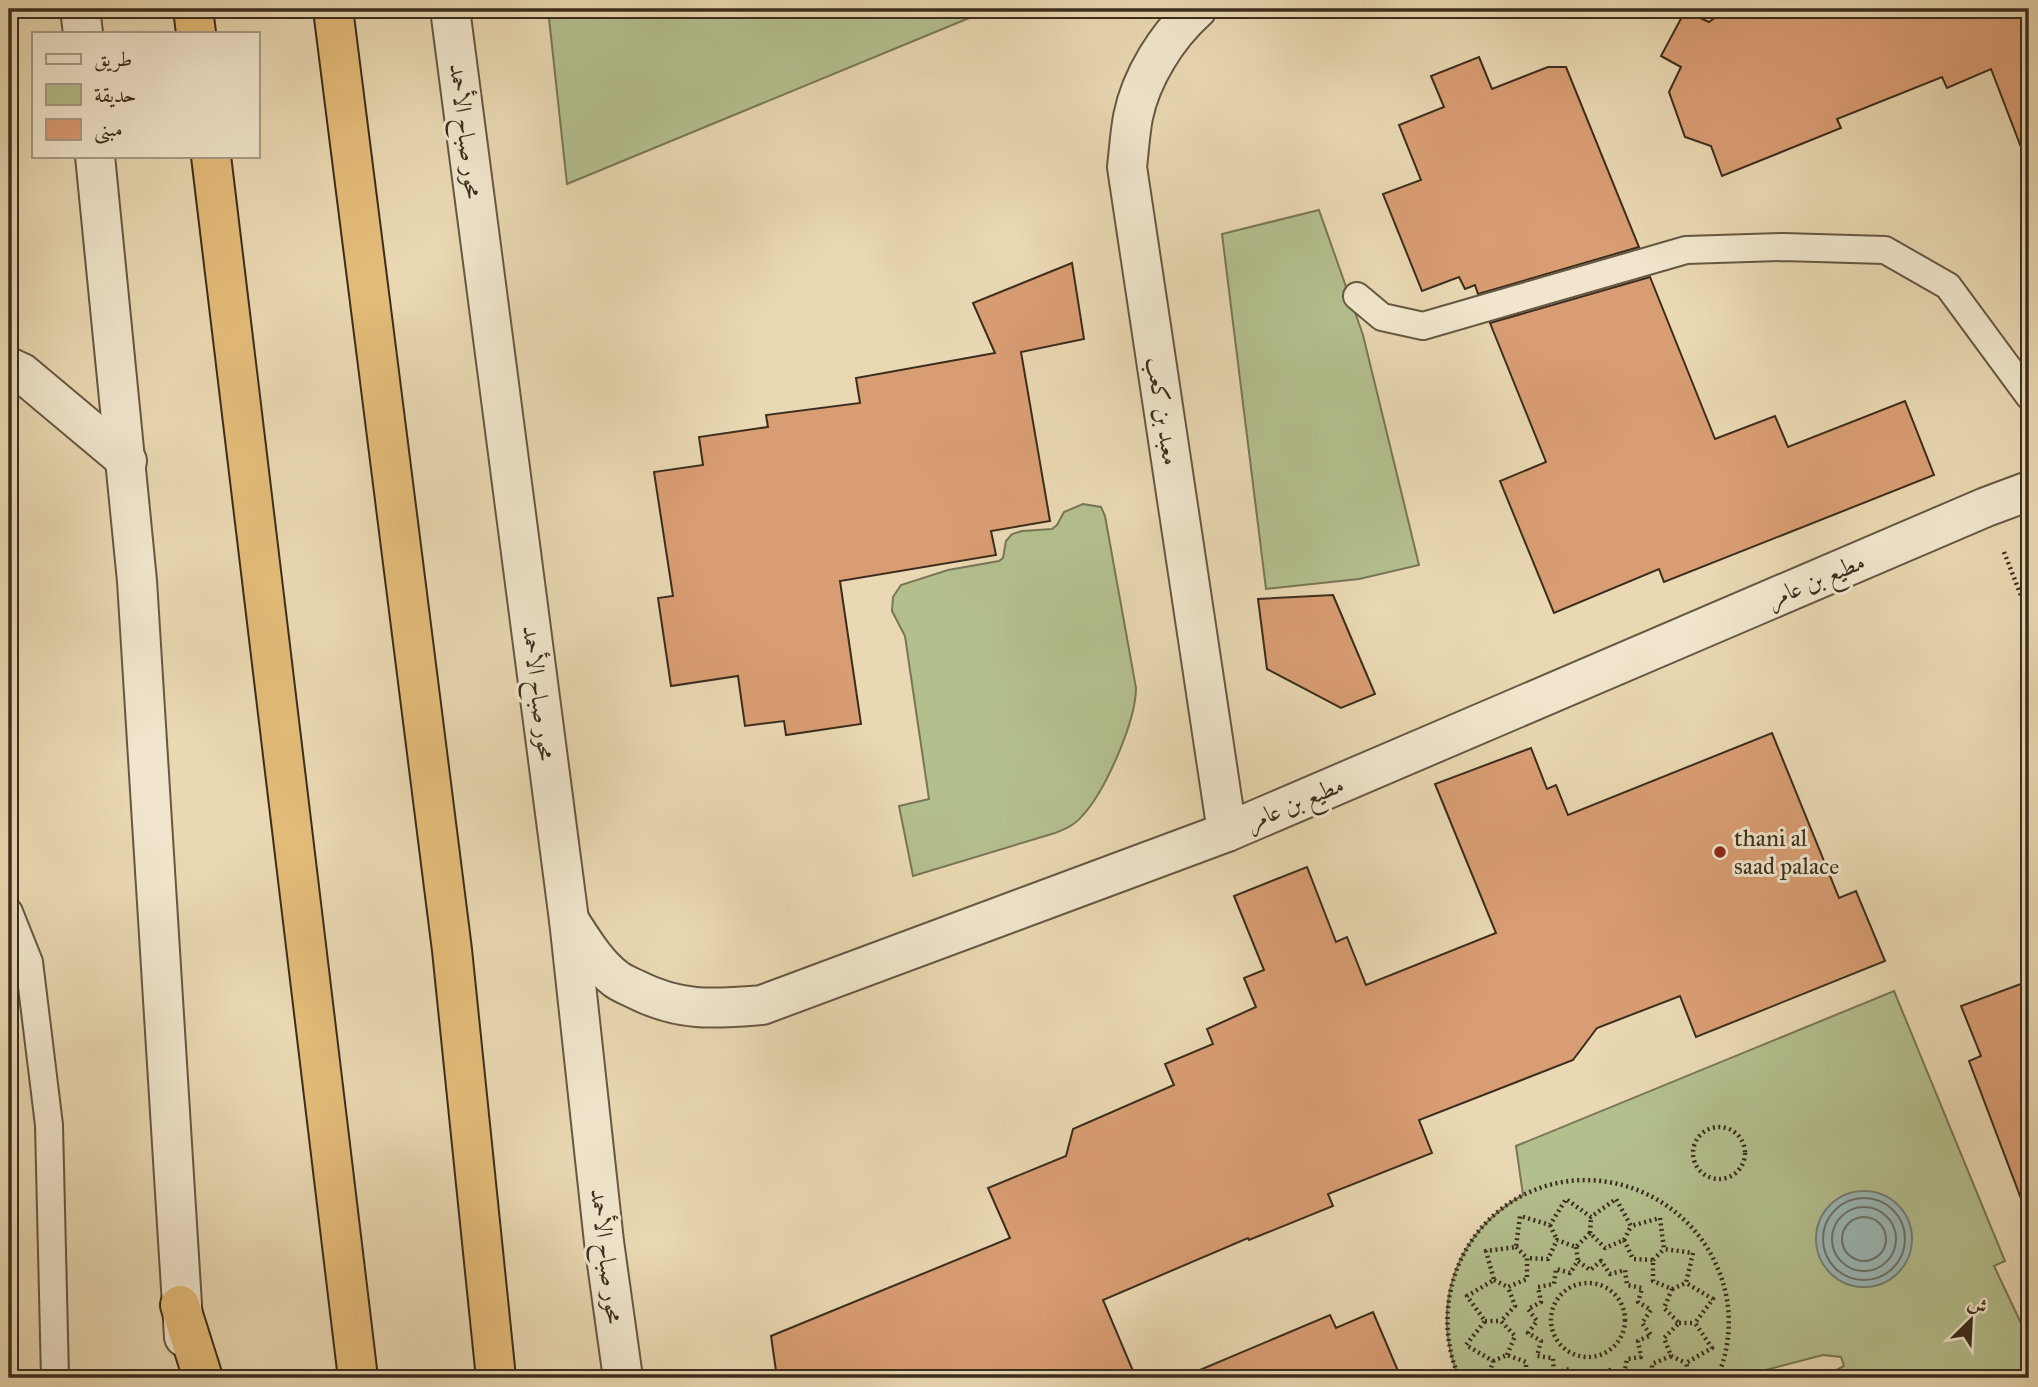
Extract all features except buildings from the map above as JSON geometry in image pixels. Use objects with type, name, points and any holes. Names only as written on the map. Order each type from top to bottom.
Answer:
[{"type":"highway","points":[[193,9],[196,32]]},
{"type":"highway","points":[[333,9],[452,950],[496,1378]]},
{"type":"highway","points":[[211,158],[358,1378]]},
{"type":"highway","points":[[180,1305],[204,1378]]},
{"type":"street","points":[[80,9],[83,32]]},
{"type":"street","name":"محور صباح الأحمد","points":[[450,9],[569,920],[604,1242],[623,1378]]},
{"type":"street","name":"معبد بن كعب","points":[[1197,9],[1180,24],[1143,84],[1133,116],[1126,167],[1227,832]]},
{"type":"street","points":[[95,158],[137,581],[180,1305],[188,1378]]},
{"type":"street","points":[[9,367],[22,373],[127,461]]},
{"type":"street","name":"مطيع بن عامر","points":[[569,920],[591,952],[616,980],[653,998],[677,1006],[712,1009],[762,1005],[1227,832],[1986,507],[2029,491]]},
{"type":"lane","points":[[1357,296],[1382,317],[1423,326],[1686,250],[1783,247],[1885,250],[1948,286],[2029,396]]},
{"type":"lane","points":[[9,912],[29,962],[49,1125],[55,1378]]},
{"type":"path","points":[[1986,507],[2029,616]]},
{"type":"path","points":[[1725,1127],[1740,1136],[1745,1146],[1745,1158],[1732,1176],[1716,1179],[1705,1175],[1697,1167],[1693,1156],[1694,1145],[1704,1131],[1725,1127]]},
{"type":"path","points":[[1459,1378],[1447,1336],[1447,1304],[1455,1271],[1470,1243],[1491,1218],[1516,1199],[1532,1191],[1564,1182],[1596,1181],[1629,1187],[1659,1199],[1685,1219],[1706,1245],[1720,1274],[1728,1306],[1725,1355],[1717,1378]]},
{"type":"path","points":[[1550,1225],[1566,1199],[1591,1217]]},
{"type":"path","points":[[1591,1217],[1616,1199],[1631,1226]]},
{"type":"path","points":[[1516,1247],[1520,1216],[1550,1225],[1557,1240],[1576,1247]]},
{"type":"path","points":[[1576,1247],[1590,1233],[1591,1217]]},
{"type":"path","points":[[1631,1226],[1660,1218],[1664,1249]]},
{"type":"path","points":[[1605,1248],[1625,1240],[1631,1226]]},
{"type":"path","points":[[1590,1233],[1605,1248]]},
{"type":"path","points":[[1548,1259],[1557,1240]]},
{"type":"path","points":[[1625,1240],[1633,1259]]},
{"type":"path","points":[[1516,1247],[1527,1258],[1548,1259],[1556,1269],[1570,1273],[1578,1261],[1576,1247]]},
{"type":"path","points":[[1515,1306],[1508,1287],[1494,1280],[1486,1251],[1516,1247]]},
{"type":"path","points":[[1578,1261],[1590,1270],[1601,1261],[1605,1248]]},
{"type":"path","points":[[1653,1281],[1653,1260],[1664,1249]]},
{"type":"path","points":[[1664,1249],[1693,1252],[1686,1283]]},
{"type":"path","points":[[1527,1258],[1527,1279]]},
{"type":"path","points":[[1633,1259],[1653,1260]]},
{"type":"path","points":[[1601,1261],[1610,1274],[1625,1270],[1633,1259]]},
{"type":"path","points":[[1538,1287],[1553,1284],[1556,1269]]},
{"type":"path","points":[[1625,1270],[1627,1285],[1642,1288]]},
{"type":"path","points":[[1508,1287],[1527,1279]]},
{"type":"path","points":[[1527,1279],[1538,1287],[1541,1301],[1528,1309]]},
{"type":"path","points":[[1485,1321],[1466,1296],[1494,1280]]},
{"type":"path","points":[[1653,1281],[1642,1288],[1638,1303],[1651,1310],[1664,1308]]},
{"type":"path","points":[[1653,1281],[1672,1289]]},
{"type":"path","points":[[1580,1283],[1589,1283],[1604,1286],[1617,1296],[1625,1318],[1622,1335],[1613,1348],[1599,1356],[1583,1357],[1568,1351],[1557,1340],[1552,1333],[1550,1317],[1555,1302],[1566,1290],[1580,1283]]},
{"type":"path","points":[[1664,1308],[1672,1289],[1686,1283]]},
{"type":"path","points":[[1686,1283],[1713,1299],[1695,1323]]},
{"type":"path","points":[[1485,1321],[1501,1321],[1515,1306]]},
{"type":"path","points":[[1515,1306],[1528,1309],[1537,1321],[1528,1334]]},
{"type":"path","points":[[1664,1308],[1679,1323],[1695,1323]]},
{"type":"path","points":[[1651,1310],[1642,1323],[1651,1335]]},
{"type":"path","points":[[1485,1321],[1466,1345],[1493,1361]]},
{"type":"path","points":[[1501,1321],[1515,1336]]},
{"type":"path","points":[[1664,1338],[1679,1323]]},
{"type":"path","points":[[1686,1363],[1712,1348],[1695,1323]]},
{"type":"path","points":[[1515,1336],[1528,1334],[1541,1341],[1537,1356]]},
{"type":"path","points":[[1641,1357],[1638,1341],[1651,1335],[1664,1338]]},
{"type":"path","points":[[1507,1355],[1515,1336]]},
{"type":"path","points":[[1664,1338],[1671,1356],[1686,1363]]},
{"type":"path","points":[[1493,1361],[1507,1355],[1526,1362],[1537,1356],[1553,1358],[1552,1376],[1570,1369],[1574,1378]]},
{"type":"path","points":[[1652,1364],[1671,1356]]},
{"type":"path","points":[[1604,1378],[1610,1370],[1626,1376],[1627,1359],[1641,1357],[1652,1364]]},
{"type":"path","points":[[1488,1378],[1493,1361]]},
{"type":"path","points":[[1526,1362],[1526,1378]]},
{"type":"path","points":[[1686,1363],[1690,1378]]},
{"type":"path","points":[[1652,1364],[1652,1378]]},
{"type":"path","points":[[1583,1378],[1589,1374],[1594,1378]]},
{"type":"green space","points":[[548,9],[991,9],[567,184]]},
{"type":"green space","points":[[1319,210],[1363,335],[1419,565],[1359,579],[1266,589],[1222,234]]},
{"type":"green space","points":[[1083,504],[1101,507],[1105,516],[1136,688],[1131,719],[1118,755],[1091,805],[1070,826],[1055,833],[913,876],[899,806],[929,799],[905,636],[892,611],[893,597],[901,585],[948,570],[999,561],[1003,558],[1006,541],[1012,534],[1052,529],[1064,512]]},
{"type":"green space","points":[[1894,991],[2005,1261],[1994,1266],[2029,1340],[2029,1378],[1821,1378],[1844,1366],[1841,1357],[1823,1355],[1735,1378],[1459,1378],[1450,1351],[1448,1299],[1465,1250],[1481,1229],[1523,1195],[1516,1146]]},
{"type":"water","points":[[1864,1191],[1882,1194],[1898,1205],[1909,1221],[1912,1239],[1909,1257],[1898,1273],[1882,1284],[1864,1287],[1846,1284],[1830,1273],[1819,1257],[1816,1239],[1819,1221],[1830,1205],[1846,1194]]},
{"type":"place","name":"thani al saad palace","points":[[1720,852]]}]
